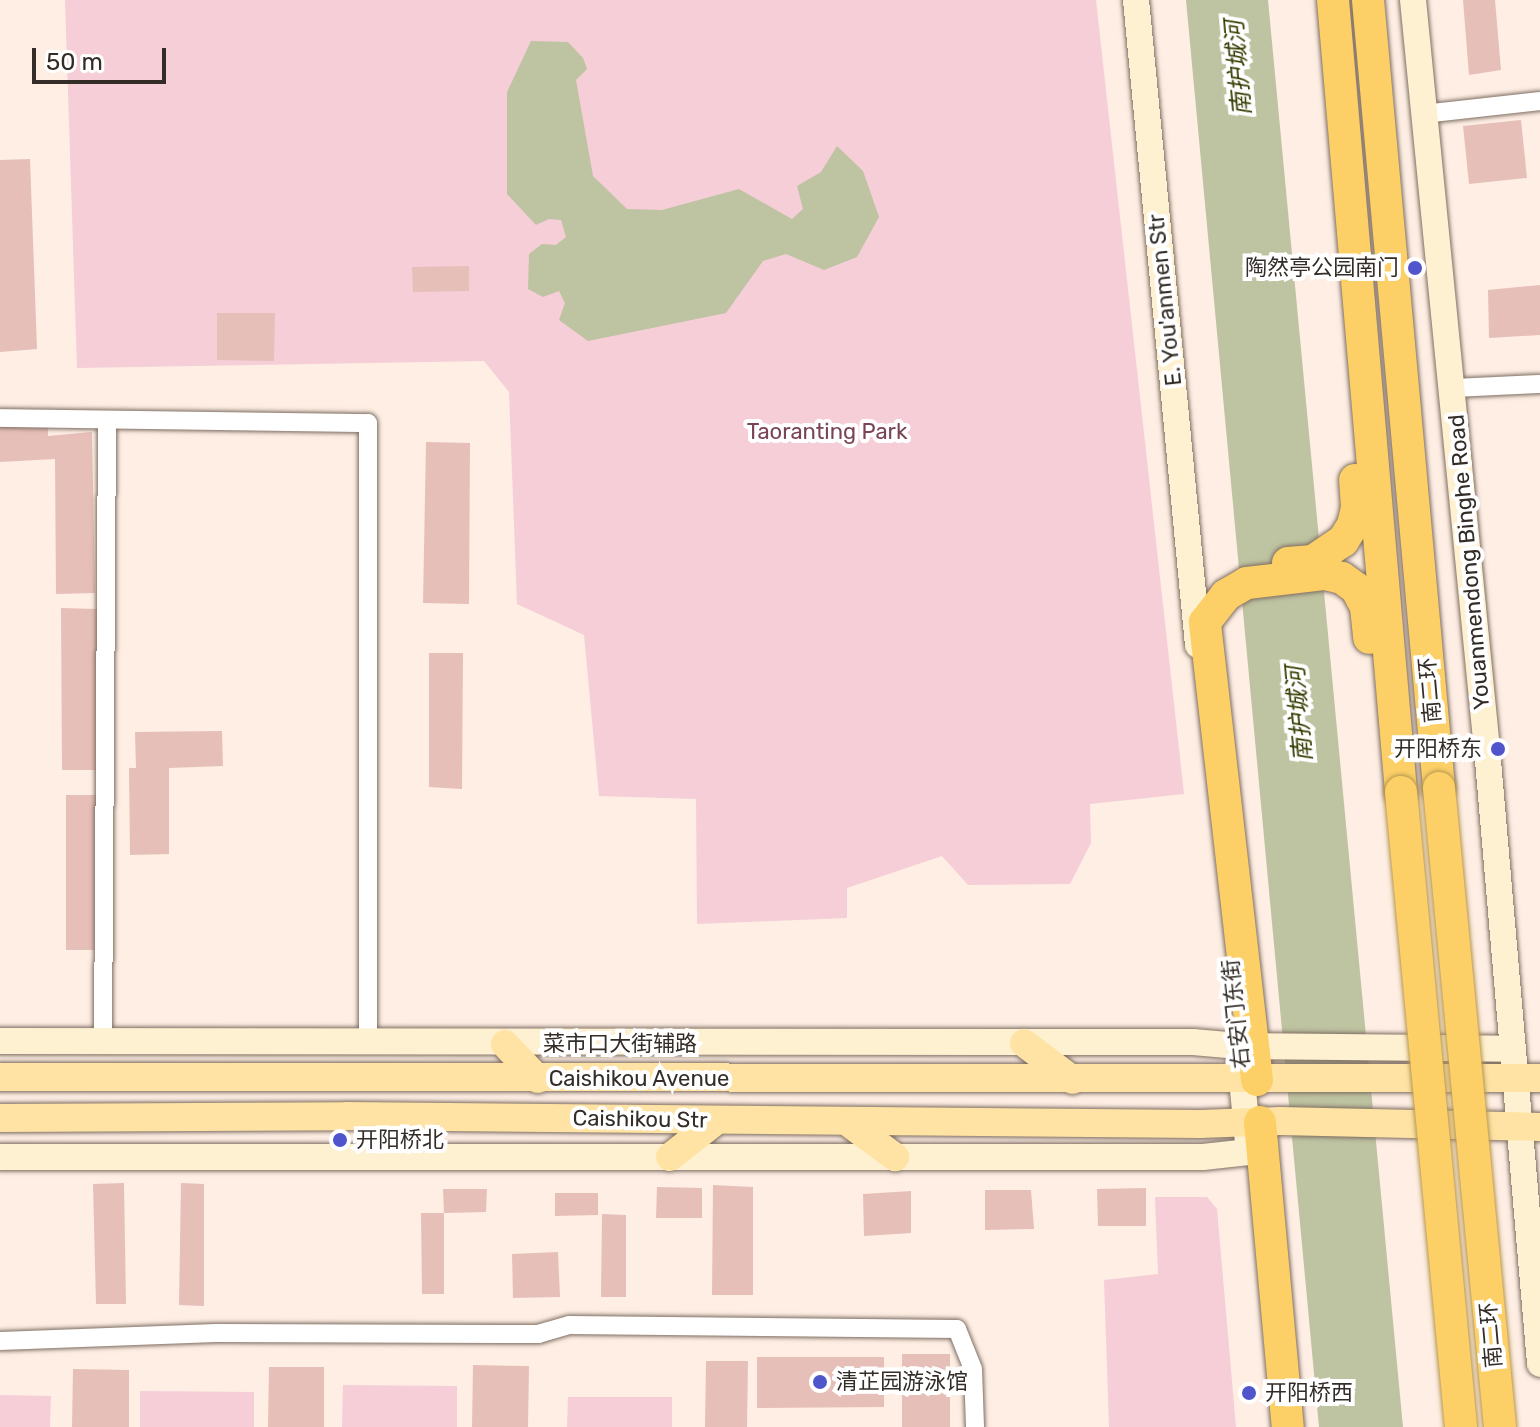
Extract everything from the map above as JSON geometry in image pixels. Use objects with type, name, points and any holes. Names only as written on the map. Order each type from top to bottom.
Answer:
[{"type":"highway","name":"南二环","points":[[1333,0],[1396,738],[1461,1427]]},
{"type":"highway","name":"南二环","points":[[1368,0],[1500,1427]]},
{"type":"highway","points":[[1340,563],[1357,507],[1348,390],[1360,334]]},
{"type":"highway","points":[[1193,601],[1224,586],[1253,566],[1313,561],[1340,563]]},
{"type":"highway","points":[[1340,563],[1366,607],[1378,707],[1396,738]]},
{"type":"highway","points":[[1224,586],[1205,622],[1259,1079]]},
{"type":"highway","points":[[1262,1122],[1288,1427]]},
{"type":"main road","points":[[1024,1043],[1073,1080]]},
{"type":"main road","points":[[505,1044],[538,1079]]},
{"type":"main road","name":"Caishikou Avenue","points":[[0,1077],[1413,1080],[1522,1068]]},
{"type":"main road","name":"Caishikou Str","points":[[0,1118],[1412,1122],[1530,1127]]},
{"type":"main road","points":[[670,1157],[717,1120]]},
{"type":"main road","points":[[846,1121],[895,1157]]},
{"type":"street","name":"E. You'anmen Str","points":[[1136,0],[1193,601]]},
{"type":"street","name":"Youanmendong Binghe Road","points":[[1413,0],[1530,1127],[1540,1364]]},
{"type":"street","points":[[1423,114],[1540,101]]},
{"type":"street","points":[[1452,388],[1540,384]]},
{"type":"street","points":[[0,418],[368,423],[368,1040]]},
{"type":"street","points":[[103,1041],[107,420]]},
{"type":"street","name":"右安门东街","points":[[1193,601],[1256,1046]]},
{"type":"street","name":"菜市口大街辅路","points":[[0,1041],[368,1040],[505,1044],[1193,1042],[1408,1048],[1522,1068]]},
{"type":"street","name":"右安门东街","points":[[1259,1079],[1262,1122],[1249,1152],[1275,1427]]},
{"type":"street","points":[[0,1157],[1203,1157],[1249,1152]]},
{"type":"street","points":[[0,1341],[216,1333],[538,1334],[569,1325],[957,1329],[973,1369],[975,1427]]},
{"type":"green space","name":"Taoranting Park","points":[[65,0],[1096,0],[1184,794],[1090,804],[1091,843],[1070,884],[968,885],[942,856],[847,888],[847,918],[697,924],[696,799],[599,796],[584,635],[517,604],[509,392],[484,361],[77,368]]},
{"type":"green space","points":[[1155,1197],[1207,1197],[1217,1209],[1236,1427],[1109,1427],[1104,1280],[1158,1274]]},
{"type":"green space","points":[[343,1385],[457,1386],[457,1427],[342,1427]]},
{"type":"green space","points":[[140,1391],[254,1392],[254,1427],[140,1427]]},
{"type":"green space","points":[[0,1395],[51,1396],[50,1427],[0,1427]]},
{"type":"green space","points":[[568,1397],[672,1397],[672,1427],[567,1427]]},
{"type":"water","name":"南护城河","points":[[1186,0],[1268,0],[1403,1427],[1319,1427]]},
{"type":"water","points":[[531,41],[568,42],[583,58],[587,69],[576,80],[593,176],[627,209],[662,210],[739,189],[792,219],[803,209],[797,186],[821,172],[837,146],[863,171],[879,217],[857,257],[824,270],[786,254],[763,261],[726,313],[588,341],[559,320],[565,303],[559,291],[543,297],[528,289],[529,254],[542,244],[556,245],[566,237],[561,220],[549,219],[536,225],[507,194],[507,92]]},
{"type":"building","points":[[1463,0],[1495,0],[1501,70],[1469,75]]},
{"type":"building","points":[[1521,120],[1527,178],[1469,184],[1463,126]]},
{"type":"building","points":[[30,159],[37,349],[0,352],[0,160]]},
{"type":"building","points":[[469,266],[469,291],[413,292],[412,267]]},
{"type":"building","points":[[1540,285],[1540,335],[1489,338],[1488,290]]},
{"type":"building","points":[[217,313],[275,313],[274,361],[217,360]]},
{"type":"building","points":[[48,426],[48,436],[92,432],[95,593],[56,594],[55,459],[0,462],[0,427]]},
{"type":"building","points":[[426,442],[470,443],[469,604],[423,603]]},
{"type":"building","points":[[61,608],[98,609],[101,770],[62,770]]},
{"type":"building","points":[[429,653],[463,653],[462,789],[429,787]]},
{"type":"building","points":[[222,731],[223,766],[169,768],[169,854],[130,855],[129,768],[136,768],[135,732]]},
{"type":"building","points":[[66,795],[101,795],[100,950],[66,950]]},
{"type":"building","points":[[124,1183],[126,1304],[96,1304],[93,1184]]},
{"type":"building","points":[[181,1183],[204,1184],[204,1306],[179,1305]]},
{"type":"building","points":[[713,1185],[753,1187],[753,1295],[712,1295]]},
{"type":"building","points":[[657,1187],[702,1188],[702,1218],[656,1218]]},
{"type":"building","points":[[1146,1188],[1146,1226],[1098,1226],[1097,1189]]},
{"type":"building","points":[[443,1189],[487,1189],[486,1212],[444,1213]]},
{"type":"building","points":[[985,1190],[1031,1190],[1034,1229],[985,1230]]},
{"type":"building","points":[[911,1191],[911,1233],[864,1236],[863,1194]]},
{"type":"building","points":[[555,1193],[598,1193],[598,1215],[555,1216]]},
{"type":"building","points":[[421,1213],[444,1213],[444,1294],[422,1294]]},
{"type":"building","points":[[602,1214],[626,1215],[626,1297],[601,1297]]},
{"type":"building","points":[[558,1252],[560,1297],[513,1298],[512,1254]]},
{"type":"building","points":[[902,1354],[950,1354],[950,1427],[902,1427]]},
{"type":"building","name":"清芷园游泳馆","points":[[757,1357],[884,1357],[884,1407],[757,1408]]},
{"type":"building","points":[[706,1361],[748,1361],[747,1427],[705,1427]]},
{"type":"building","points":[[473,1365],[529,1366],[528,1427],[472,1427]]},
{"type":"building","points":[[269,1367],[324,1367],[324,1427],[268,1427]]},
{"type":"building","points":[[73,1369],[129,1370],[129,1427],[72,1427]]},
{"type":"place","name":"陶然亭公园南门","points":[[1415,268]]},
{"type":"place","name":"开阳桥东","points":[[1498,749]]},
{"type":"place","name":"开阳桥北","points":[[340,1140]]},
{"type":"place","name":"清芷园游泳馆","points":[[820,1382]]},
{"type":"place","name":"开阳桥西","points":[[1249,1393]]}]
